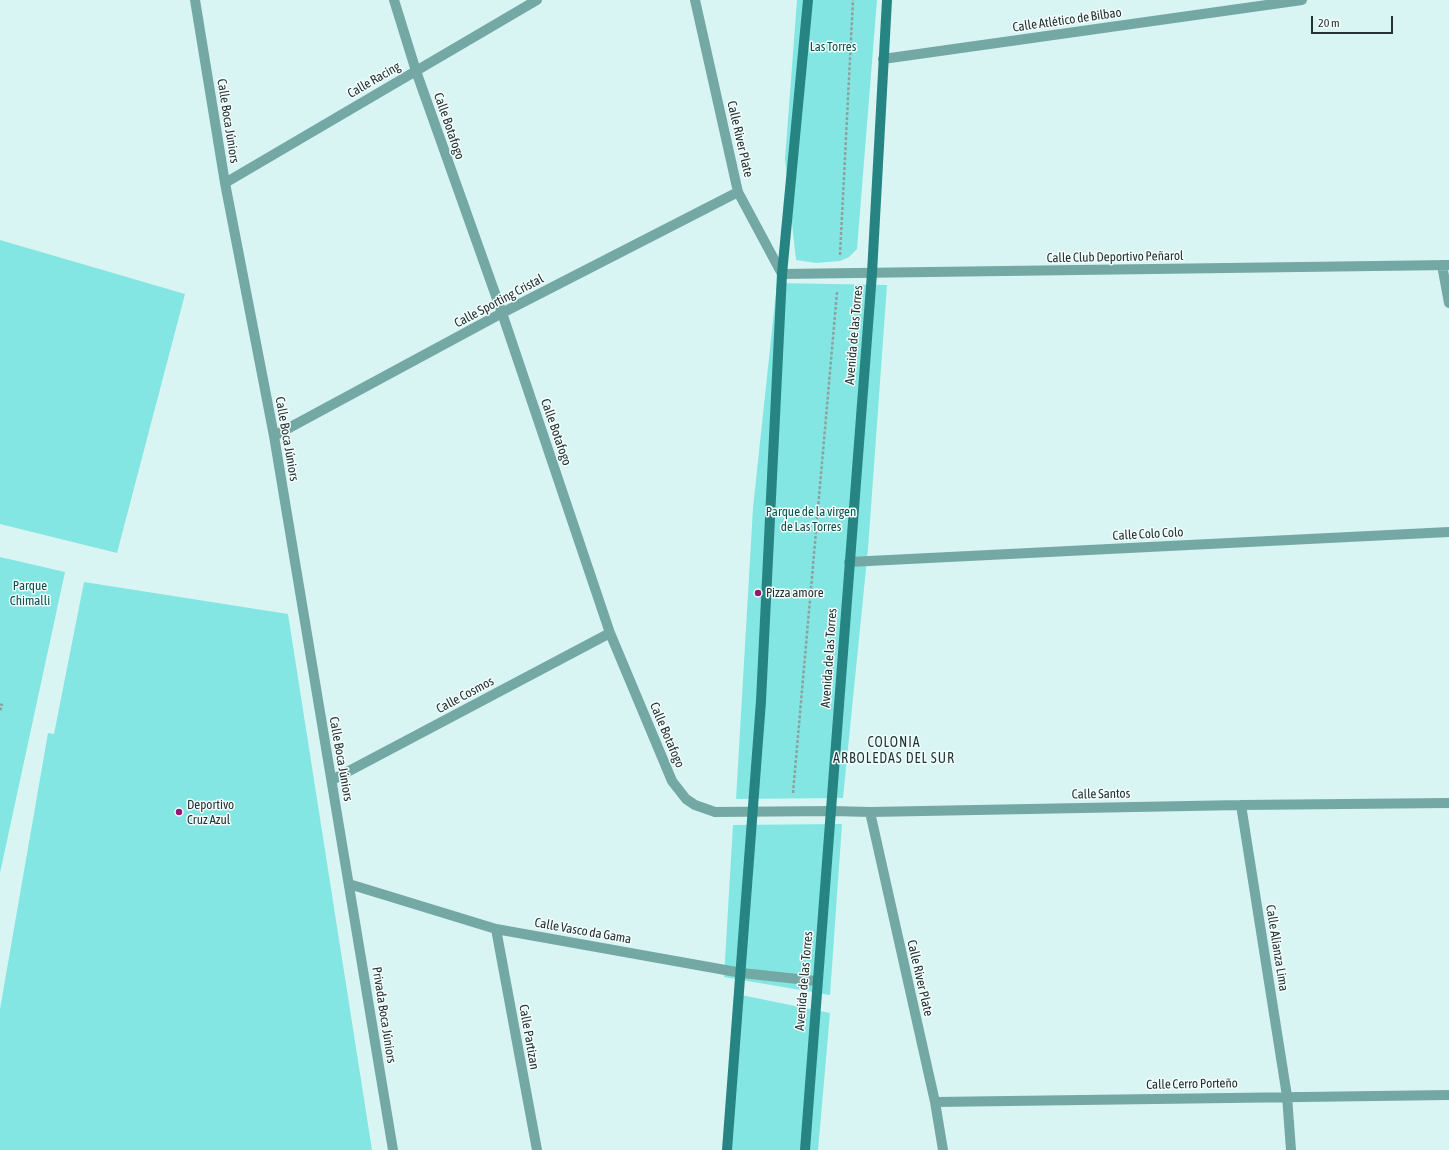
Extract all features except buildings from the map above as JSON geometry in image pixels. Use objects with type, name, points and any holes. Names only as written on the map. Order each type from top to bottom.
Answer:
[{"type":"street","name":"Calle Boca Júniors","points":[[195,0],[225,183],[274,436],[349,884]]},
{"type":"street","name":"Calle Botafogo","points":[[394,0],[416,71],[502,314],[610,634],[672,781],[678,790],[695,805],[705,810],[716,812],[753,812]]},
{"type":"street","name":"Calle Racing","points":[[225,183],[537,0]]},
{"type":"street","name":"Calle River Plate","points":[[695,0],[738,192],[782,274]]},
{"type":"street","points":[[727,1150],[742,974],[761,701],[782,274],[808,0]]},
{"type":"street","name":"Avenida de las Torres","points":[[805,1150],[816,981],[832,811],[849,562],[872,273],[887,0]]},
{"type":"street","name":"Calle Atlético de Bilbao","points":[[883,59],[1302,0]]},
{"type":"street","name":"Calle Sporting Cristal","points":[[274,436],[502,314],[738,192]]},
{"type":"street","points":[[1446,265],[1449,303]]},
{"type":"street","name":"Calle Club Deportivo Peñarol","points":[[782,274],[1446,265]]},
{"type":"street","name":"Calle Colo Colo","points":[[849,562],[1449,532]]},
{"type":"street","name":"Calle Cosmos","points":[[332,780],[610,634]]},
{"type":"street","name":"Calle Santos","points":[[753,812],[870,812],[1241,805],[1449,804]]},
{"type":"street","name":"Calle Alianza Lima","points":[[1241,805],[1287,1096],[1291,1150]]},
{"type":"street","name":"Calle River Plate","points":[[870,812],[935,1102],[944,1150]]},
{"type":"street","name":"Calle Vasco da Gama","points":[[349,884],[496,929],[742,974],[816,981]]},
{"type":"street","name":"Privada Boca Júniors","points":[[349,884],[393,1150]]},
{"type":"street","name":"Calle Partizan","points":[[496,929],[537,1150]]},
{"type":"street","name":"Calle Cerro Porteño","points":[[935,1102],[1287,1096],[1449,1095]]},
{"type":"path","points":[[791,812],[839,274],[853,0]]},
{"type":"path","points":[[0,704],[2,705],[0,711]]},
{"type":"green space","name":"Las Torres","points":[[797,0],[877,0],[857,249],[849,257],[840,261],[816,263],[796,260],[785,159]]},
{"type":"green space","points":[[0,240],[185,294],[117,553],[0,524]]},
{"type":"green space","name":"Parque de la virgen de Las Torres","points":[[777,283],[887,285],[868,549],[843,798],[736,799],[753,508]]},
{"type":"green space","name":"Parque Chimalli","points":[[0,557],[65,572],[0,873]]},
{"type":"green space","name":"Deportivo Cruz Azul","points":[[84,582],[288,614],[372,1150],[0,1150],[0,1009],[48,733],[54,734]]},
{"type":"green space","points":[[842,824],[830,995],[724,977],[733,825]]},
{"type":"green space","points":[[736,994],[830,1013],[818,1150],[723,1150]]},
{"type":"place","name":"Pizza amore","points":[[758,593]]},
{"type":"place","name":"Deportivo Cruz Azul","points":[[179,812]]},
{"type":"district","name":"COLONIA ARBOLEDAS DEL SUR","points":[[894,752]]}]
